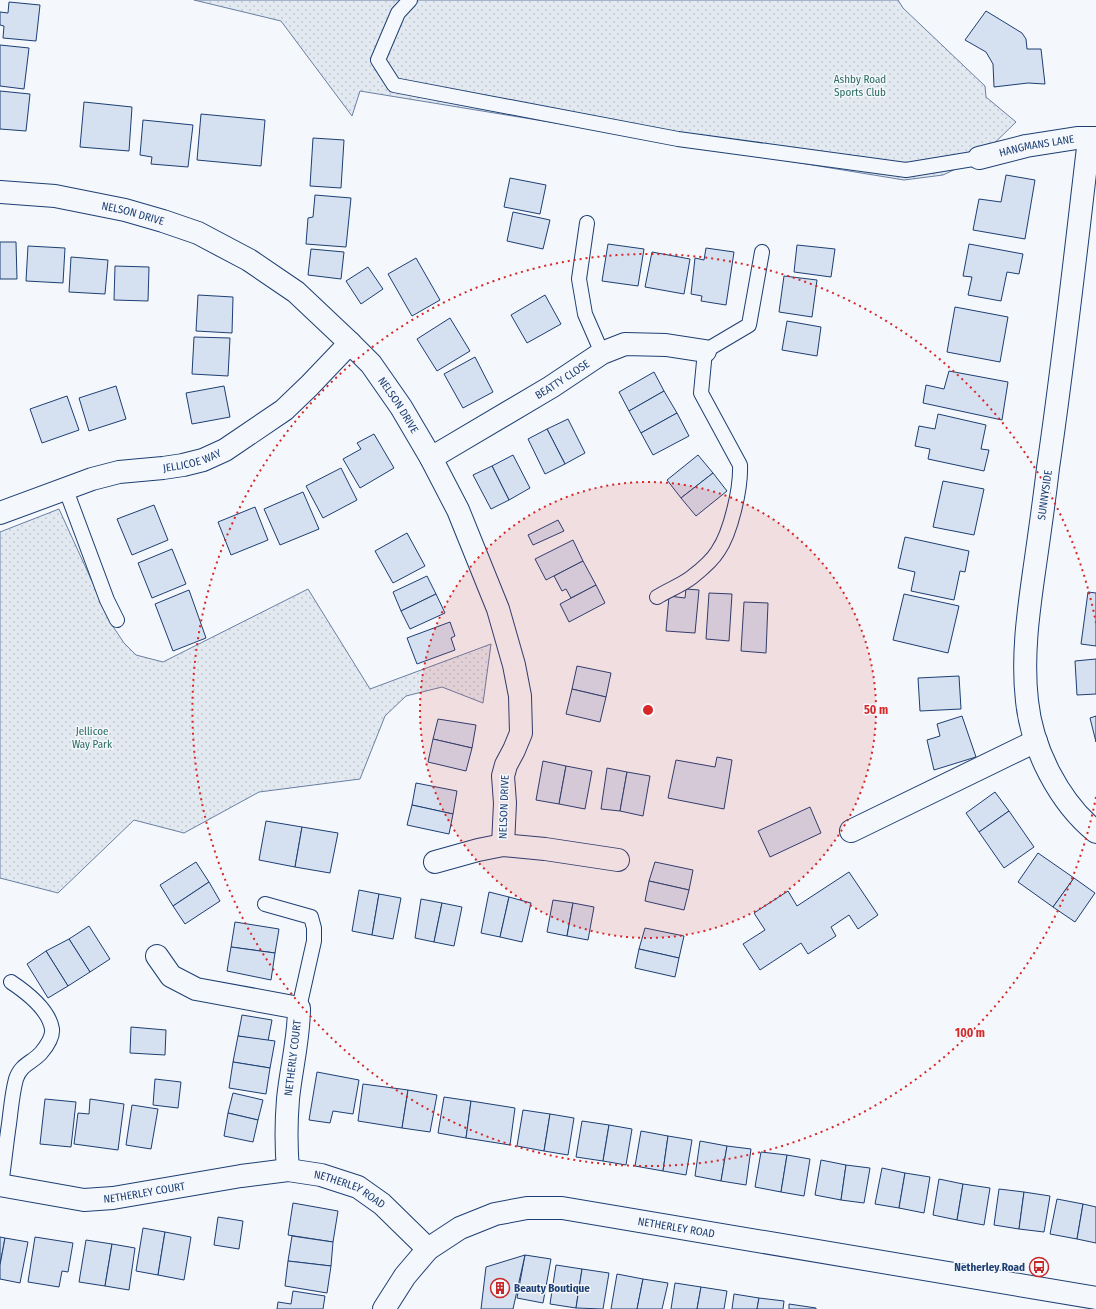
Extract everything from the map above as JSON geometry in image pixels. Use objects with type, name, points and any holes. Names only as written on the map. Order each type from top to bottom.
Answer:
[{"type":"street","name":"HANGMANS LANE","points":[[979,158],[1026,146],[1077,138],[1093,138]]},
{"type":"street","name":"SUNNYSIDE","points":[[1093,138],[1028,616],[1026,660],[1027,702],[1032,731],[1043,761],[1061,792],[1083,821],[1096,832]]},
{"type":"street","name":"NELSON DRIVE","points":[[0,192],[55,196],[124,210],[198,233],[249,260],[296,292],[371,364],[401,407],[432,458],[458,510],[498,609],[518,681],[521,733],[506,765],[503,776],[505,803],[503,845]]},
{"type":"street","name":"JELLICOE WAY","points":[[0,513],[92,480],[119,472],[163,468],[203,460],[225,450],[284,410],[350,343]]},
{"type":"street","name":"BEATTY CLOSE","points":[[432,458],[551,387],[602,353],[625,344],[666,345],[705,350]]},
{"type":"street","points":[[851,831],[1036,742]]},
{"type":"street","points":[[435,862],[478,850],[503,845],[545,849],[618,860]]},
{"type":"street","name":"NETHERLY COURT","points":[[157,956],[171,976],[196,989],[298,1008],[299,1027],[288,1098],[286,1136],[288,1170]]},
{"type":"street","name":"NETHERLEY COURT","points":[[1,1185],[84,1200],[114,1198],[241,1176],[288,1170]]},
{"type":"street","name":"NETHERLEY ROAD","points":[[288,1170],[321,1175],[358,1187],[382,1204],[428,1250],[460,1228],[494,1214],[528,1208],[562,1208],[1096,1298]]},
{"type":"street","points":[[384,1309],[405,1276],[428,1250]]},
{"type":"lane","points":[[410,0],[398,14],[378,60],[394,85],[678,139],[906,170],[979,158]]},
{"type":"lane","points":[[587,223],[579,279],[585,314],[602,353]]},
{"type":"lane","points":[[657,597],[691,578],[718,551],[724,540],[733,514],[741,478],[740,465],[701,393],[705,350],[750,325],[762,252]]},
{"type":"lane","points":[[66,490],[107,600],[117,620]]},
{"type":"lane","points":[[265,904],[311,917],[314,928],[314,941],[298,1008]]},
{"type":"lane","points":[[1,1185],[13,1091],[18,1076],[26,1064],[40,1054],[50,1041],[52,1030],[48,1019],[36,1002],[11,982]]},
{"type":"green space","name":"Ashby Road Sports Club","points":[[194,0],[898,0],[903,8],[985,86],[986,97],[1016,122],[979,158],[943,175],[904,180],[360,91],[352,116],[281,21]]},
{"type":"green space","name":"Jellicoe Way Park","points":[[59,509],[112,625],[124,643],[136,655],[163,662],[308,589],[370,689],[491,644],[483,703],[442,687],[406,696],[385,716],[360,779],[259,792],[184,833],[134,820],[58,893],[0,878],[0,532]]},
{"type":"building","points":[[9,2],[40,5],[36,41],[3,38],[4,26],[0,25],[0,12],[8,13]]},
{"type":"building","points":[[986,11],[1022,33],[1026,39],[1027,49],[1041,49],[1045,84],[1028,83],[994,87],[993,64],[986,52],[965,40]]},
{"type":"building","points":[[0,45],[29,48],[24,89],[0,86]]},
{"type":"building","points":[[0,91],[30,94],[26,131],[0,129]]},
{"type":"building","points":[[84,102],[132,107],[129,151],[80,147]]},
{"type":"building","points":[[201,114],[265,120],[261,166],[197,160]]},
{"type":"building","points":[[143,120],[193,125],[188,167],[151,164],[152,157],[140,155]]},
{"type":"building","points":[[313,138],[344,140],[341,188],[310,186]]},
{"type":"building","points":[[1006,175],[1035,180],[1025,239],[973,230],[979,199],[1001,202]]},
{"type":"building","points":[[510,178],[546,185],[540,214],[504,207]]},
{"type":"building","points":[[315,195],[351,198],[346,247],[306,244],[308,218],[313,217]]},
{"type":"building","points":[[513,212],[550,220],[543,249],[507,241]]},
{"type":"building","points":[[0,242],[16,242],[17,279],[0,279]]},
{"type":"building","points":[[608,244],[644,249],[638,286],[602,281]]},
{"type":"building","points":[[969,244],[1023,254],[1019,274],[1007,272],[1001,301],[968,295],[972,277],[963,276]]},
{"type":"building","points":[[797,245],[835,249],[831,277],[794,272]]},
{"type":"building","points":[[28,246],[65,248],[63,283],[26,281]]},
{"type":"building","points":[[706,248],[734,252],[726,305],[701,301],[702,296],[691,294],[695,258],[704,260]]},
{"type":"building","points":[[311,249],[344,252],[341,279],[308,275]]},
{"type":"building","points":[[652,252],[690,259],[684,294],[645,287]]},
{"type":"building","points":[[71,257],[108,260],[105,294],[69,292]]},
{"type":"building","points":[[416,258],[440,300],[412,316],[388,274]]},
{"type":"building","points":[[115,266],[149,267],[148,301],[114,300]]},
{"type":"building","points":[[368,267],[383,289],[361,304],[346,281]]},
{"type":"building","points":[[784,276],[817,280],[812,317],[779,312]]},
{"type":"building","points":[[198,295],[233,297],[232,333],[196,331]]},
{"type":"building","points":[[545,295],[561,324],[527,343],[511,315]]},
{"type":"building","points":[[955,307],[1008,317],[1000,362],[947,352]]},
{"type":"building","points":[[450,318],[470,351],[437,371],[417,339]]},
{"type":"building","points":[[787,321],[821,327],[817,356],[782,350]]},
{"type":"building","points":[[194,337],[230,338],[228,376],[192,374]]},
{"type":"building","points":[[475,357],[493,392],[463,408],[444,374]]},
{"type":"building","points":[[949,371],[1008,382],[1002,420],[923,403],[926,385],[944,389]]},
{"type":"building","points":[[654,372],[664,391],[629,411],[619,392]]},
{"type":"building","points":[[116,386],[126,419],[89,431],[79,398]]},
{"type":"building","points":[[224,386],[230,417],[192,424],[186,393]]},
{"type":"building","points":[[664,391],[677,413],[641,433],[629,411]]},
{"type":"building","points":[[67,396],[79,430],[42,443],[30,409]]},
{"type":"building","points":[[677,413],[689,436],[653,455],[641,433]]},
{"type":"building","points":[[938,414],[986,425],[981,449],[989,450],[984,471],[928,459],[930,449],[915,446],[919,426],[935,429]]},
{"type":"building","points":[[568,419],[585,453],[565,464],[547,429]]},
{"type":"building","points":[[547,429],[565,464],[545,474],[528,439]]},
{"type":"building","points":[[374,434],[394,468],[360,488],[343,459],[361,449],[357,443]]},
{"type":"building","points":[[513,455],[530,488],[509,500],[492,466]]},
{"type":"building","points":[[698,455],[713,473],[681,498],[667,480]]},
{"type":"building","points":[[492,466],[509,500],[491,509],[473,475]]},
{"type":"building","points":[[341,468],[357,500],[323,518],[306,486]]},
{"type":"building","points":[[713,473],[727,491],[696,516],[681,498]]},
{"type":"building","points":[[943,481],[984,489],[974,535],[933,527]]},
{"type":"building","points":[[303,492],[319,529],[280,545],[264,509]]},
{"type":"building","points":[[154,505],[168,540],[132,555],[117,519]]},
{"type":"building","points":[[255,507],[268,540],[231,555],[218,522]]},
{"type":"building","points":[[558,520],[564,531],[533,545],[528,535]]},
{"type":"building","points":[[407,533],[425,566],[393,583],[375,551]]},
{"type":"building","points":[[905,537],[969,551],[965,572],[960,571],[954,600],[911,591],[915,572],[898,568]]},
{"type":"building","points":[[573,540],[583,561],[546,580],[535,559]]},
{"type":"building","points":[[172,549],[186,584],[152,598],[138,563]]},
{"type":"building","points":[[583,561],[596,585],[571,598],[566,589],[562,591],[554,576]]},
{"type":"building","points":[[427,576],[436,594],[401,611],[393,592]]},
{"type":"building","points":[[596,585],[605,603],[569,622],[560,604]]},
{"type":"building","points":[[686,589],[699,590],[695,633],[666,631],[669,596],[685,598]]},
{"type":"building","points":[[189,590],[206,638],[173,651],[155,604]]},
{"type":"building","points":[[1088,592],[1096,593],[1096,646],[1081,644]]},
{"type":"building","points":[[709,593],[732,594],[729,641],[706,639]]},
{"type":"building","points":[[436,594],[445,613],[410,629],[401,611]]},
{"type":"building","points":[[904,594],[959,606],[948,653],[893,640]]},
{"type":"building","points":[[744,602],[768,603],[766,653],[741,651]]},
{"type":"building","points":[[450,622],[455,636],[451,638],[455,650],[417,664],[407,638]]},
{"type":"building","points":[[1096,659],[1096,694],[1077,695],[1075,661]]},
{"type":"building","points":[[577,666],[611,673],[606,697],[572,689]]},
{"type":"building","points":[[959,676],[961,709],[920,711],[918,678]]},
{"type":"building","points":[[572,689],[606,697],[600,722],[566,714]]},
{"type":"building","points":[[962,716],[976,757],[934,770],[927,740],[940,736],[937,724]]},
{"type":"building","points":[[1096,716],[1096,742],[1090,718]]},
{"type":"building","points":[[438,719],[476,725],[472,748],[433,739]]},
{"type":"building","points":[[433,739],[472,748],[466,771],[428,762]]},
{"type":"building","points":[[717,757],[732,760],[724,809],[668,798],[676,760],[715,767]]},
{"type":"building","points":[[543,761],[566,766],[559,804],[536,800]]},
{"type":"building","points":[[566,766],[592,771],[585,809],[559,804]]},
{"type":"building","points":[[607,768],[627,772],[620,811],[601,809]]},
{"type":"building","points":[[627,772],[650,776],[643,816],[620,811]]},
{"type":"building","points":[[416,783],[457,791],[453,814],[412,805]]},
{"type":"building","points":[[995,792],[1009,811],[979,832],[966,813]]},
{"type":"building","points":[[412,805],[453,814],[449,834],[407,825]]},
{"type":"building","points":[[810,807],[821,833],[770,857],[758,831]]},
{"type":"building","points":[[1009,811],[1034,847],[1004,868],[979,832]]},
{"type":"building","points":[[266,821],[302,827],[295,867],[259,860]]},
{"type":"building","points":[[302,827],[338,833],[330,873],[295,867]]},
{"type":"building","points":[[1038,853],[1074,878],[1053,907],[1018,882]]},
{"type":"building","points":[[196,862],[209,882],[173,906],[160,885]]},
{"type":"building","points":[[655,862],[693,870],[689,890],[649,881]]},
{"type":"building","points":[[849,872],[878,915],[858,929],[849,915],[831,927],[836,936],[808,954],[801,943],[760,970],[743,944],[765,930],[754,913],[788,891],[797,906]]},
{"type":"building","points":[[1074,878],[1095,893],[1075,922],[1053,907]]},
{"type":"building","points":[[649,881],[689,890],[684,910],[645,901]]},
{"type":"building","points":[[209,882],[220,901],[185,924],[173,906]]},
{"type":"building","points":[[359,890],[379,894],[372,935],[352,931]]},
{"type":"building","points":[[489,892],[509,897],[500,937],[481,933]]},
{"type":"building","points":[[379,894],[401,898],[393,939],[372,935]]},
{"type":"building","points":[[509,897],[531,903],[522,942],[500,937]]},
{"type":"building","points":[[421,899],[442,903],[434,942],[415,938]]},
{"type":"building","points":[[553,900],[573,903],[567,936],[547,932]]},
{"type":"building","points":[[442,903],[462,907],[454,946],[434,942]]},
{"type":"building","points":[[573,903],[594,907],[588,940],[567,936]]},
{"type":"building","points":[[235,922],[279,929],[275,953],[231,947]]},
{"type":"building","points":[[89,926],[110,959],[90,972],[69,939]]},
{"type":"building","points":[[645,928],[684,936],[679,958],[639,949]]},
{"type":"building","points":[[69,939],[90,972],[68,986],[46,951]]},
{"type":"building","points":[[231,947],[275,953],[271,980],[227,971]]},
{"type":"building","points":[[639,949],[679,958],[675,977],[635,968]]},
{"type":"building","points":[[46,951],[68,986],[48,998],[27,964]]},
{"type":"building","points":[[242,1015],[272,1020],[268,1041],[238,1036]]},
{"type":"building","points":[[131,1027],[166,1030],[165,1055],[130,1053]]},
{"type":"building","points":[[238,1036],[275,1041],[270,1068],[233,1062]]},
{"type":"building","points":[[233,1062],[270,1068],[266,1094],[229,1088]]},
{"type":"building","points":[[317,1072],[359,1080],[353,1114],[333,1111],[330,1123],[309,1120]]},
{"type":"building","points":[[155,1079],[181,1082],[178,1108],[153,1105]]},
{"type":"building","points":[[363,1084],[408,1090],[402,1128],[358,1121]]},
{"type":"building","points":[[408,1090],[437,1095],[430,1132],[402,1128]]},
{"type":"building","points":[[233,1093],[263,1100],[258,1120],[228,1113]]},
{"type":"building","points":[[444,1097],[471,1101],[466,1138],[438,1133]]},
{"type":"building","points":[[45,1099],[76,1102],[71,1147],[40,1144]]},
{"type":"building","points":[[90,1099],[124,1104],[118,1150],[74,1144],[78,1113],[89,1114]]},
{"type":"building","points":[[471,1101],[515,1108],[510,1145],[466,1138]]},
{"type":"building","points":[[132,1105],[158,1109],[151,1149],[126,1145]]},
{"type":"building","points":[[523,1110],[550,1114],[544,1151],[517,1146]]},
{"type":"building","points":[[228,1113],[258,1120],[253,1142],[224,1136]]},
{"type":"building","points":[[550,1114],[574,1118],[568,1155],[544,1151]]},
{"type":"building","points":[[582,1121],[609,1125],[603,1161],[576,1157]]},
{"type":"building","points":[[609,1125],[632,1129],[626,1165],[603,1161]]},
{"type":"building","points":[[641,1131],[668,1136],[663,1171],[635,1166]]},
{"type":"building","points":[[668,1136],[692,1140],[686,1175],[663,1171]]},
{"type":"building","points":[[700,1141],[727,1146],[721,1181],[695,1176]]},
{"type":"building","points":[[727,1146],[751,1149],[746,1185],[721,1181]]},
{"type":"building","points":[[761,1152],[787,1155],[781,1192],[755,1187]]},
{"type":"building","points":[[787,1155],[810,1159],[804,1196],[781,1192]]},
{"type":"building","points":[[821,1160],[846,1165],[841,1200],[815,1195]]},
{"type":"building","points":[[846,1165],[870,1168],[864,1203],[841,1200]]},
{"type":"building","points":[[882,1168],[905,1173],[899,1208],[875,1204]]},
{"type":"building","points":[[905,1173],[930,1177],[924,1213],[899,1208]]},
{"type":"building","points":[[939,1179],[963,1184],[957,1220],[933,1215]]},
{"type":"building","points":[[963,1184],[990,1188],[984,1225],[957,1220]]},
{"type":"building","points":[[999,1189],[1024,1192],[1019,1229],[994,1225]]},
{"type":"building","points":[[1024,1192],[1050,1196],[1044,1232],[1019,1229]]},
{"type":"building","points":[[1057,1199],[1083,1204],[1077,1239],[1050,1234]]},
{"type":"building","points":[[293,1203],[338,1211],[333,1242],[288,1235]]},
{"type":"building","points":[[1083,1204],[1096,1207],[1096,1243],[1077,1239]]},
{"type":"building","points":[[218,1217],[243,1221],[239,1249],[214,1245]]},
{"type":"building","points":[[143,1228],[165,1232],[158,1275],[136,1271]]},
{"type":"building","points":[[165,1232],[191,1237],[184,1280],[158,1275]]},
{"type":"building","points":[[292,1236],[333,1242],[331,1266],[288,1261]]},
{"type":"building","points":[[0,1237],[5,1238],[0,1265]]},
{"type":"building","points":[[35,1237],[73,1243],[68,1272],[62,1271],[59,1287],[28,1282]]},
{"type":"building","points":[[5,1238],[28,1242],[20,1283],[0,1279],[0,1265]]},
{"type":"building","points":[[86,1240],[112,1244],[105,1286],[79,1282]]},
{"type":"building","points":[[112,1244],[135,1248],[129,1290],[105,1286]]},
{"type":"building","points":[[525,1255],[551,1259],[543,1303],[517,1298]]},
{"type":"building","name":"Beauty Boutique","points":[[525,1255],[513,1309],[481,1309],[486,1267]]},
{"type":"building","points":[[288,1261],[331,1266],[327,1293],[285,1286]]},
{"type":"building","points":[[556,1265],[582,1269],[576,1308],[550,1304]]},
{"type":"building","points":[[582,1269],[609,1273],[603,1309],[576,1308]]},
{"type":"building","points":[[617,1274],[643,1279],[637,1309],[611,1309]]},
{"type":"building","points":[[643,1279],[668,1283],[662,1309],[637,1309]]},
{"type":"building","points":[[675,1283],[701,1287],[697,1309],[671,1309]]},
{"type":"building","points":[[701,1287],[727,1291],[724,1309],[697,1309]]},
{"type":"building","points":[[293,1291],[325,1296],[323,1309],[277,1309],[278,1302],[291,1304]]},
{"type":"building","points":[[734,1294],[759,1298],[757,1309],[732,1309]]},
{"type":"building","points":[[759,1298],[784,1301],[783,1309],[757,1309]]},
{"type":"building","points":[[789,1304],[816,1308],[816,1309],[789,1309]]},
{"type":"place","name":"Netherley Road","points":[[1039,1267]]},
{"type":"place","name":"Beauty Boutique","points":[[500,1288]]}]
